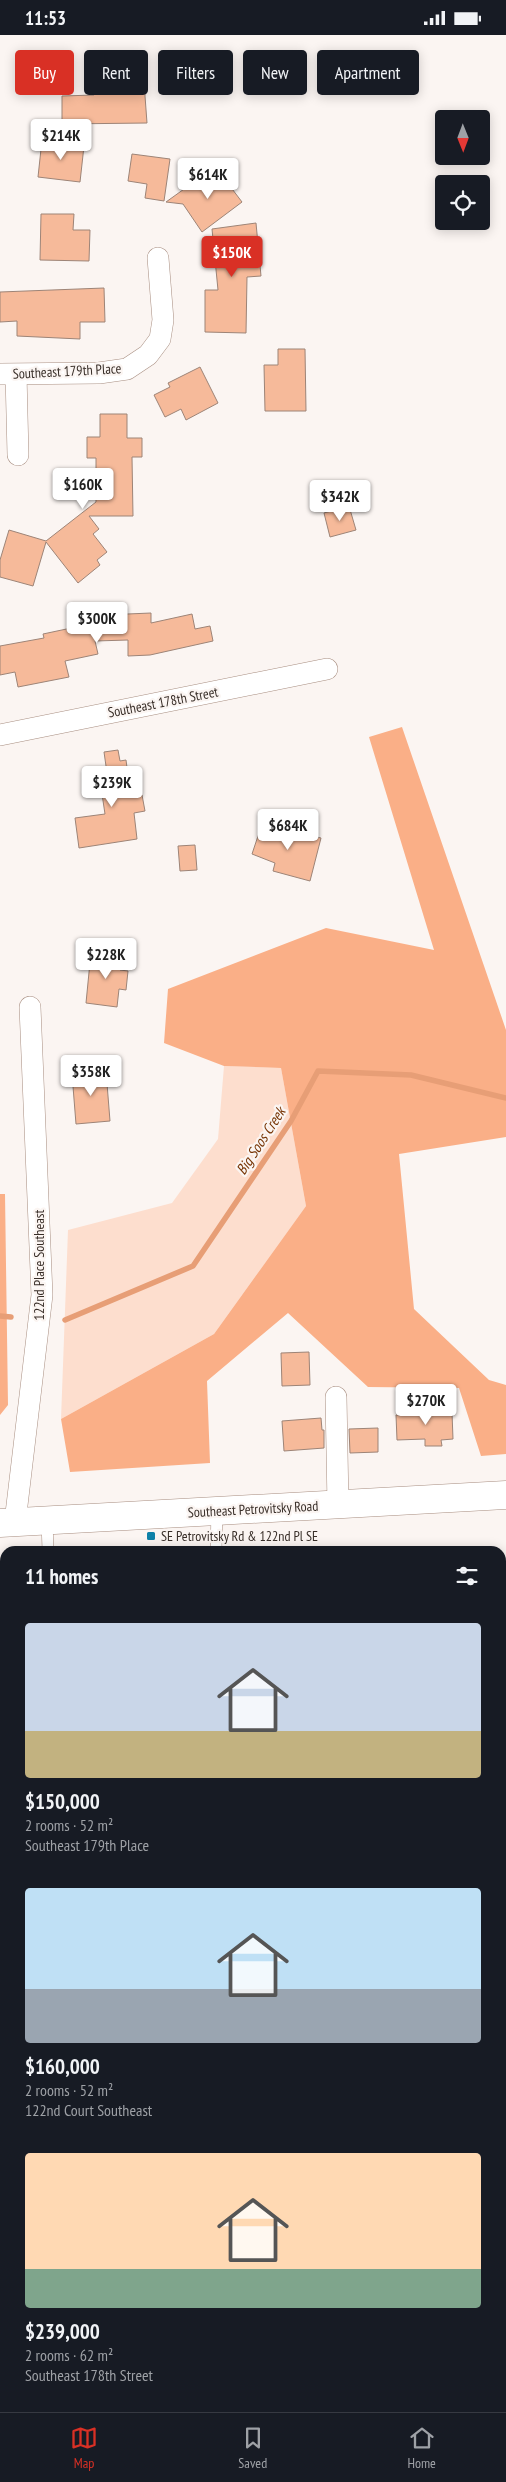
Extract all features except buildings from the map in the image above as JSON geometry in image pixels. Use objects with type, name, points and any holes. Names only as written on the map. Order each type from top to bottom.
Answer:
[{"type":"main road","name":"Southeast Petrovitsky Road","points":[[7,1523],[506,1495]]},
{"type":"street","name":"Southeast 179th Place","points":[[8,374],[99,373],[127,369],[148,355],[160,339],[163,320],[158,258]]},
{"type":"street","points":[[8,374],[18,455]]},
{"type":"street","name":"Southeast 178th Street","points":[[0,735],[327,669]]},
{"type":"street","name":"122nd Place Southeast","points":[[7,1523],[42,1295],[30,1007]]},
{"type":"street","points":[[336,1397],[338,1505]]},
{"type":"lane","points":[[216,1546],[217,1511]]},
{"type":"lane","points":[[47,1520],[48,1546]]},
{"type":"shaded area","points":[[402,727],[506,1030],[506,1137],[399,1154],[414,1309],[489,1380],[506,1385],[506,1454],[481,1456],[459,1388],[368,1387],[288,1313],[207,1381],[210,1463],[70,1472],[61,1419],[214,1334],[306,1206],[281,1068],[224,1066],[164,1043],[168,989],[326,928],[434,950],[369,737]]},
{"type":"shaded area","points":[[224,1066],[281,1068],[306,1206],[214,1334],[61,1419],[68,1230],[172,1203],[218,1139]]},
{"type":"shaded area","points":[[0,1194],[5,1194],[8,1405],[0,1415]]},
{"type":"waterway","name":"Big Soos Creek","points":[[65,1320],[193,1266],[291,1121],[318,1071],[411,1075],[506,1098]]},
{"type":"waterway","name":"Big Soos Creek","points":[[0,1316],[11,1317]]},
{"type":"place","name":"SE Petrovitsky Rd & 122nd Pl SE","points":[[151,1536]]}]
